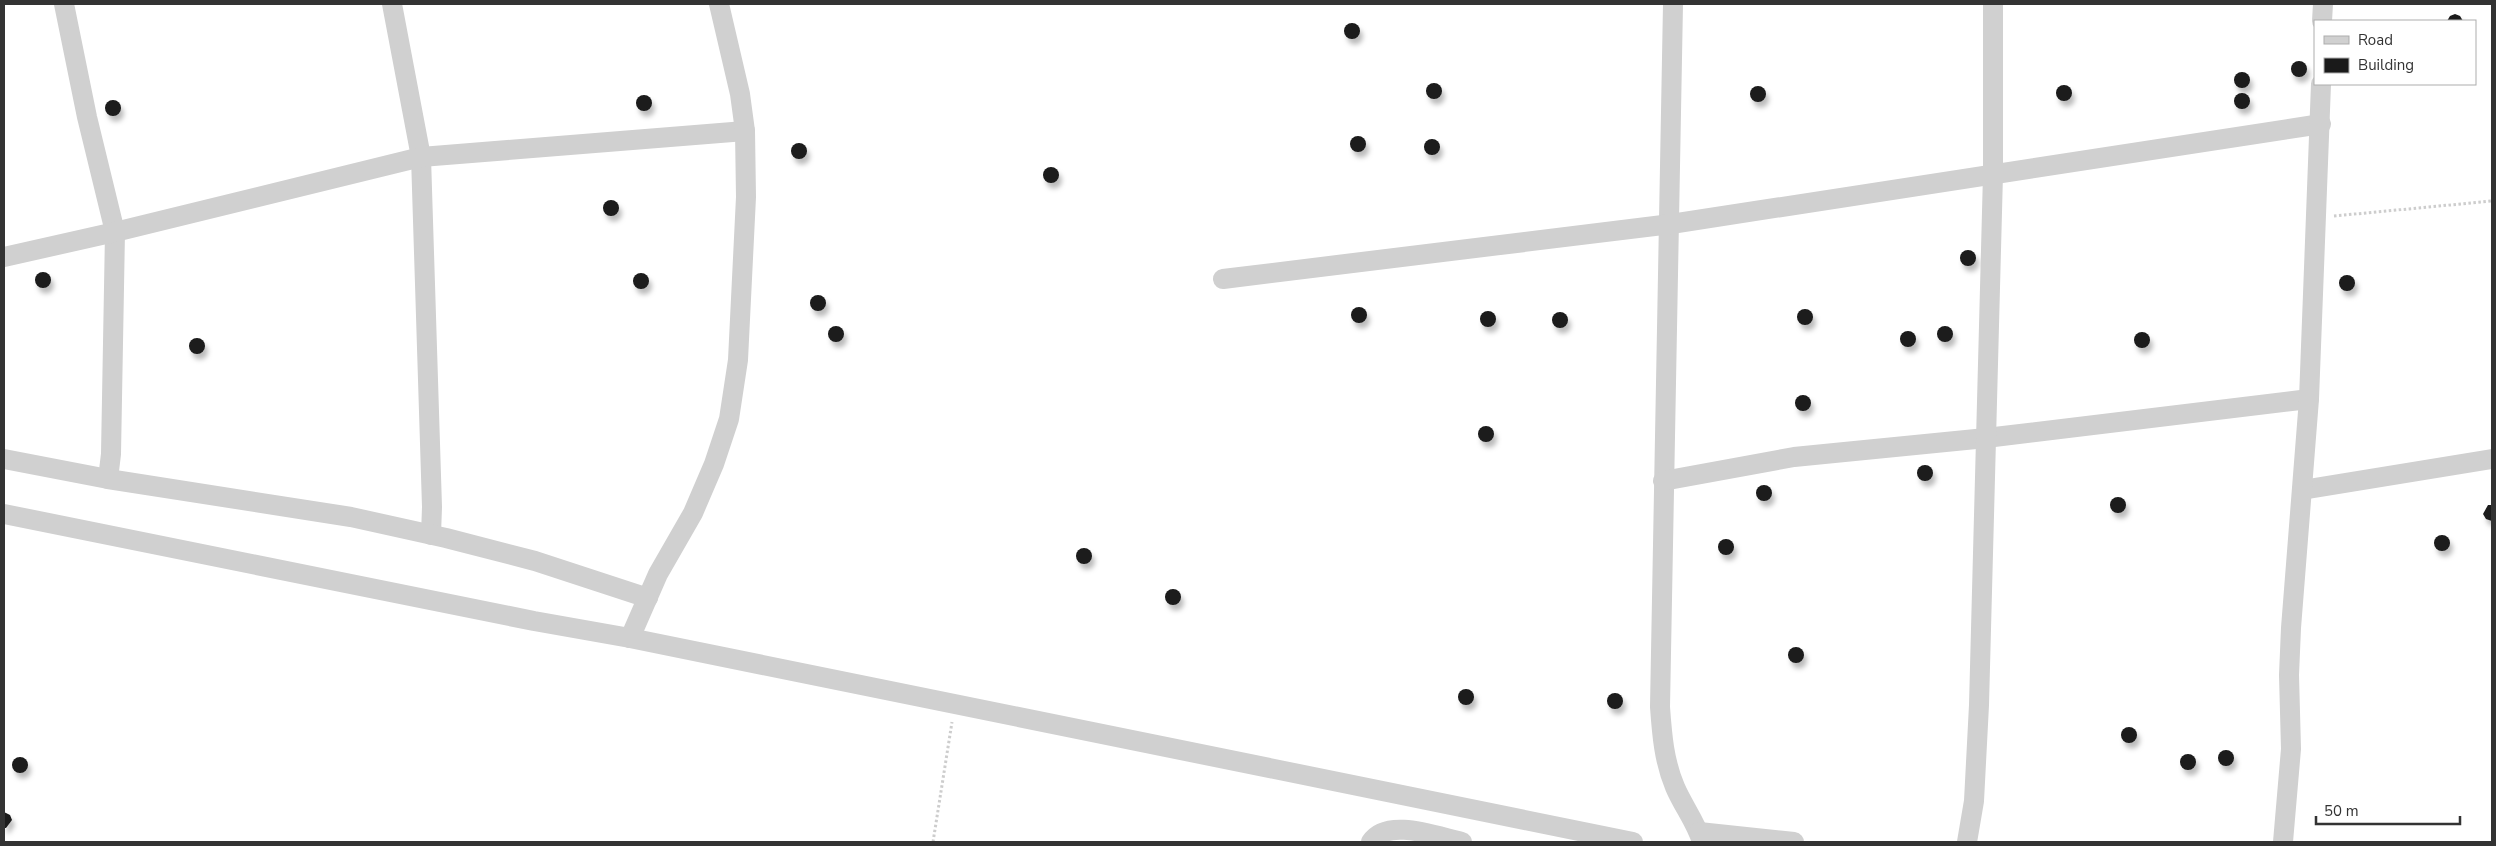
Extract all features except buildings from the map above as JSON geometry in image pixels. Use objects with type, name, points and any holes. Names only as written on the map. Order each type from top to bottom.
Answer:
[{"type":"street","points":[[64,4],[87,117],[115,232],[108,479]]},
{"type":"street","points":[[392,4],[421,157],[432,507],[431,534]]},
{"type":"street","points":[[630,638],[658,574],[693,513],[729,419],[738,360],[746,197],[745,131],[740,94],[719,4]]},
{"type":"street","points":[[1674,4],[1671,224],[1663,481],[1660,698],[1663,739],[1667,764],[1676,788],[1701,837],[1794,842]]},
{"type":"street","points":[[1966,842],[1974,801],[1979,705],[1994,174],[1994,4]]},
{"type":"street","points":[[2322,20],[2323,4]]},
{"type":"street","points":[[2283,842],[2291,749],[2289,675],[2291,628],[2309,398],[2321,85]]},
{"type":"street","points":[[1223,279],[1671,224],[2321,124]]},
{"type":"street","points":[[4,257],[115,232],[421,157],[745,131]]},
{"type":"street","points":[[1663,481],[1794,457],[1986,438],[2309,398]]},
{"type":"street","points":[[4,459],[108,479],[351,517],[431,534],[535,561],[648,598]]},
{"type":"street","points":[[2302,490],[2492,459]]},
{"type":"street","points":[[4,514],[534,621],[630,638],[1633,842]]},
{"type":"street","points":[[1371,842],[1380,832],[1398,829],[1462,842]]},
{"type":"path","points":[[2317,217],[2492,201]]},
{"type":"path","points":[[933,842],[955,704]]}]
